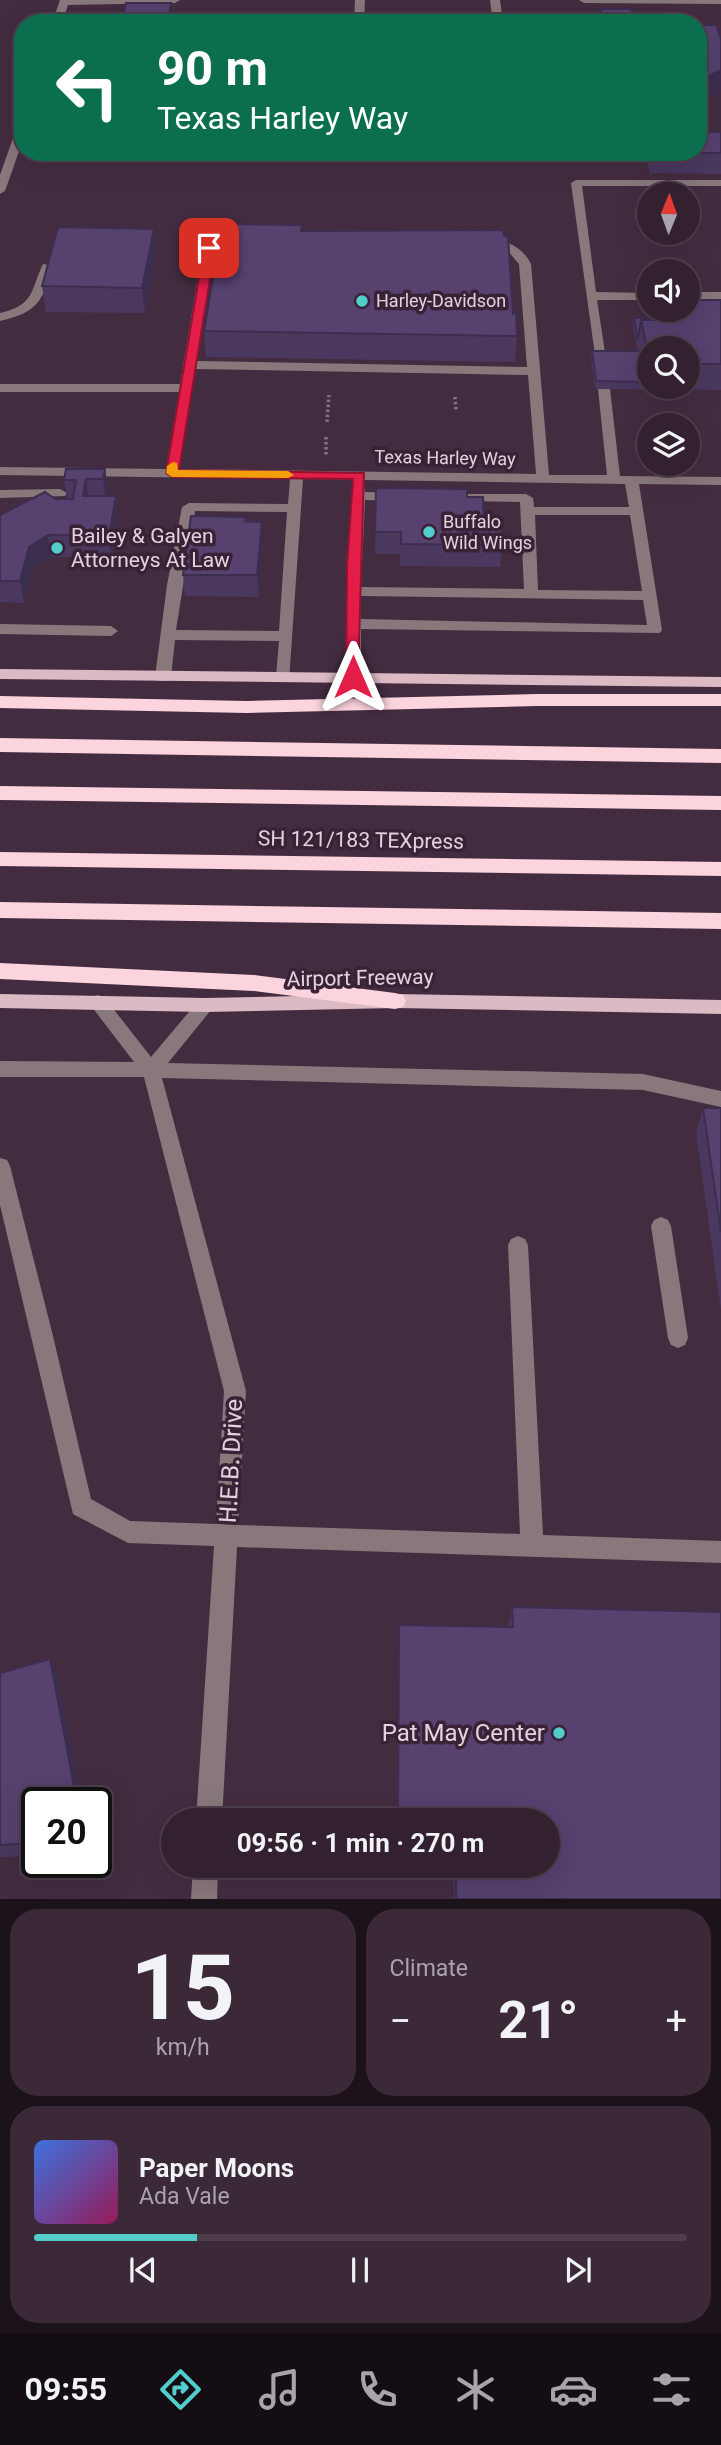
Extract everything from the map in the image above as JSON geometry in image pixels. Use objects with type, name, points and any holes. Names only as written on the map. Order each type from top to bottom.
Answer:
[{"type":"highway","points":[[0,702],[247,707],[537,700],[721,700]]},
{"type":"highway","points":[[0,746],[721,756]]},
{"type":"highway","name":"SH 121/183 TEXpress","points":[[0,793],[721,803]]},
{"type":"highway","name":"SH 121/183 TEXpress","points":[[0,859],[721,869]]},
{"type":"highway","points":[[0,910],[721,921]]},
{"type":"highway","points":[[0,971],[254,983],[395,1001]]},
{"type":"main road","points":[[0,674],[721,682]]},
{"type":"main road","name":"Airport Freeway","points":[[0,1001],[205,1005],[395,1001],[721,1007]]},
{"type":"street","points":[[64,1],[174,0]]},
{"type":"street","points":[[584,0],[612,5],[721,1]]},
{"type":"street","points":[[0,191],[14,150]]},
{"type":"street","points":[[600,359],[576,183],[721,183]]},
{"type":"street","points":[[172,473],[209,248],[225,238],[248,235]]},
{"type":"street","points":[[470,240],[494,241],[522,255],[535,370],[543,478]]},
{"type":"street","points":[[0,317],[18,314],[37,301],[47,266]]},
{"type":"street","points":[[591,296],[637,296]]},
{"type":"street","points":[[700,296],[721,296]]},
{"type":"street","points":[[190,365],[535,370]]},
{"type":"street","points":[[0,388],[186,388]]},
{"type":"street","points":[[604,389],[614,479]]},
{"type":"street","name":"Texas Harley Way","points":[[0,471],[721,481]]},
{"type":"street","points":[[284,677],[298,475]]},
{"type":"street","points":[[353,677],[359,476]]},
{"type":"street","points":[[354,624],[655,630],[631,479]]},
{"type":"street","points":[[0,494],[61,493]]},
{"type":"street","points":[[358,496],[414,497]]},
{"type":"street","points":[[442,497],[526,498],[531,594]]},
{"type":"street","points":[[163,677],[174,585],[189,507],[294,508]]},
{"type":"street","points":[[528,511],[636,511]]},
{"type":"street","points":[[354,591],[649,596]]},
{"type":"street","points":[[0,629],[111,631]]},
{"type":"street","points":[[168,635],[287,636]]},
{"type":"street","name":"H.E.B. Drive","points":[[98,1002],[151,1070],[235,1391],[210,1808]]},
{"type":"street","points":[[151,1070],[205,1005]]},
{"type":"street","points":[[0,1069],[643,1082],[721,1099]]},
{"type":"street","points":[[0,1166],[43,1336],[80,1506],[128,1532],[721,1552]]},
{"type":"street","points":[[661,1226],[678,1338]]},
{"type":"street","points":[[518,1245],[532,1544]]},
{"type":"street","points":[[204,1899],[205,1878]]},
{"type":"path","points":[[327,422],[329,395]]},
{"type":"path","points":[[455,397],[456,411]]},
{"type":"path","points":[[326,437],[326,456]]},
{"type":"building","points":[[126,3],[171,3],[169,14],[123,14]]},
{"type":"building","points":[[601,9],[631,9],[632,14],[602,14]]},
{"type":"building","points":[[707,25],[716,25],[721,39],[721,70],[707,77]]},
{"type":"building","points":[[707,132],[721,132],[721,153],[707,153]]},
{"type":"building","name":"Harley-Davidson","points":[[222,224],[302,225],[301,231],[503,230],[504,236],[508,236],[517,336],[204,331]]},
{"type":"building","points":[[58,227],[154,229],[142,288],[42,286]]},
{"type":"building","points":[[700,300],[721,300],[721,364],[700,364],[700,336],[644,336],[641,322],[700,322]]},
{"type":"building","points":[[634,318],[641,322],[637,336]]},
{"type":"building","points":[[592,351],[637,351],[637,382],[596,381]]},
{"type":"building","points":[[66,469],[105,469],[103,479],[86,479],[83,496],[116,496],[109,536],[48,535],[29,547],[20,581],[0,581],[0,515],[45,492],[55,499],[73,499],[76,480],[64,480]]},
{"type":"building","points":[[376,488],[467,489],[467,497],[483,497],[484,523],[501,524],[502,545],[401,544],[401,532],[375,532]]},
{"type":"building","points":[[191,516],[246,517],[245,521],[262,522],[257,575],[183,575]]},
{"type":"building","points":[[703,1108],[721,1108],[721,1232]]},
{"type":"building","name":"Pat May Center","points":[[512,1607],[721,1612],[721,1899],[456,1899],[456,1878],[560,1878],[560,1808],[398,1808],[399,1625],[513,1627]]},
{"type":"building","points":[[50,1659],[74,1787],[21,1787],[21,1844],[0,1845],[0,1673]]},
{"type":"slow traffic","points":[[173,466],[172,473],[288,475]]},
{"type":"place","name":"Harley-Davidson","points":[[362,301]]},
{"type":"place","name":"Buffalo Wild Wings","points":[[429,532]]},
{"type":"place","name":"Bailey & Galyen Attorneys At Law","points":[[57,548]]},
{"type":"place","name":"Pat May Center","points":[[559,1733]]},
{"type":"route","points":[[209,248],[172,473],[359,476],[354,565],[353,677]]}]
